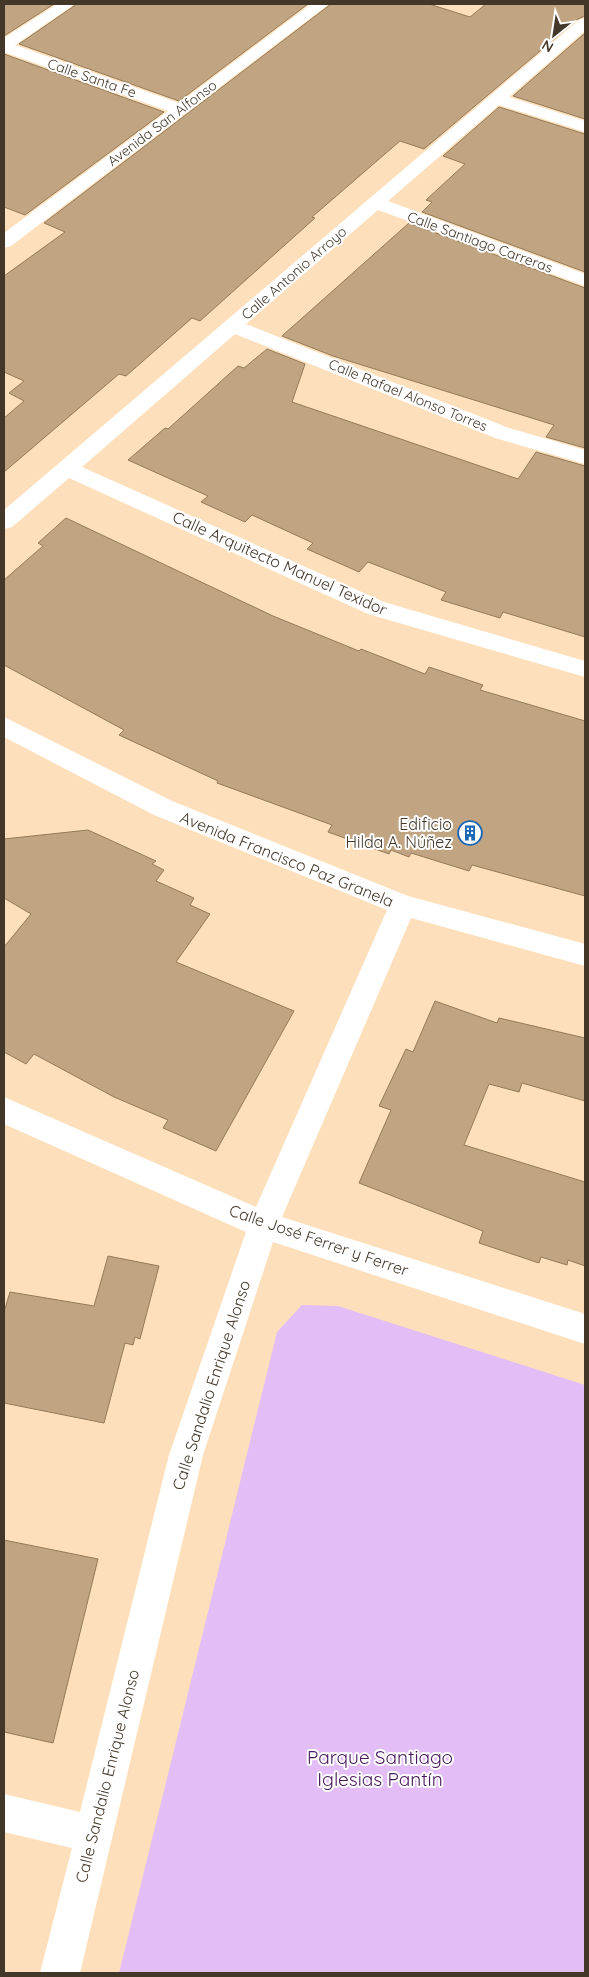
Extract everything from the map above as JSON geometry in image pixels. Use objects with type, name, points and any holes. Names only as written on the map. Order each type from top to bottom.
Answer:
[{"type":"street","points":[[4,46],[67,4]]},
{"type":"street","name":"Avenida San Alfonso","points":[[4,242],[321,4]]},
{"type":"street","name":"Calle Antonio Arroyo","points":[[4,522],[585,23]]},
{"type":"street","name":"Calle Santa Fe","points":[[4,46],[180,110]]},
{"type":"street","points":[[497,99],[585,127]]},
{"type":"street","name":"Calle Santiago Carreras","points":[[376,203],[585,280]]},
{"type":"street","name":"Calle Rafael Alonso Torres","points":[[233,326],[502,433],[585,456]]},
{"type":"street","name":"Calle Arquitecto Manuel Texidor","points":[[66,468],[376,608],[585,669]]},
{"type":"street","name":"Avenida Francisco Paz Granela","points":[[4,726],[163,808],[403,905],[585,956]]},
{"type":"street","name":"Calle Sandalio Enrique Alonso","points":[[60,1973],[92,1834],[186,1455],[263,1225],[403,905]]},
{"type":"street","name":"Calle José Ferrer y Ferrer","points":[[4,1110],[263,1225],[585,1329]]},
{"type":"street","points":[[4,1813],[92,1834]]},
{"type":"green space","name":"Parque Santiago Iglesias Pantín","points":[[302,1305],[338,1306],[585,1385],[585,1973],[119,1973],[277,1332]]},
{"type":"building","points":[[4,4],[54,4],[4,36]]},
{"type":"building","points":[[77,4],[308,4],[179,101],[19,44]]},
{"type":"building","points":[[331,4],[429,4],[470,17],[486,4],[585,4],[585,16],[578,19],[424,149],[400,141],[312,217],[315,218],[200,321],[192,318],[126,376],[119,374],[4,472],[4,418],[24,401],[9,393],[24,381],[4,372],[4,276],[65,232],[44,223]]},
{"type":"building","points":[[585,33],[585,119],[513,96]]},
{"type":"building","points":[[4,54],[164,112],[25,215],[4,207]]},
{"type":"building","points":[[499,107],[585,134],[585,272],[422,212],[432,202],[426,200],[465,164],[443,156]]},
{"type":"building","points":[[409,223],[585,288],[585,448],[546,437],[554,425],[333,356],[282,336]]},
{"type":"building","points":[[267,349],[305,364],[292,402],[518,479],[536,452],[585,466],[585,637],[503,612],[500,618],[441,600],[446,592],[368,562],[359,572],[307,549],[313,543],[252,515],[245,522],[201,502],[208,496],[128,460],[165,428],[168,429],[238,366],[244,368]]},
{"type":"building","points":[[66,518],[273,616],[359,651],[361,649],[425,674],[429,667],[483,685],[480,690],[585,721],[585,896],[472,865],[469,871],[411,853],[409,857],[391,850],[389,854],[328,832],[332,825],[217,783],[218,781],[119,735],[124,730],[4,665],[4,580],[43,546],[38,543]]},
{"type":"building","points":[[88,830],[156,861],[152,864],[164,870],[156,881],[194,898],[190,905],[210,914],[176,962],[294,1011],[216,1151],[163,1128],[168,1120],[114,1097],[34,1054],[26,1064],[4,1052],[4,947],[31,914],[4,898],[4,839]]},
{"type":"building","points":[[435,1001],[497,1023],[499,1018],[585,1038],[585,1101],[522,1083],[519,1092],[489,1084],[464,1145],[585,1182],[585,1266],[568,1260],[567,1265],[541,1257],[539,1263],[479,1243],[483,1231],[359,1183],[391,1110],[379,1106],[406,1049],[413,1052]]},
{"type":"building","points":[[108,1256],[159,1266],[140,1339],[135,1337],[133,1345],[125,1343],[104,1423],[4,1403],[4,1312],[10,1292],[94,1306]]},
{"type":"building","points":[[4,1540],[98,1559],[53,1743],[4,1732]]},
{"type":"place","name":"Edificio Hilda A. Núñez","points":[[470,833]]}]
